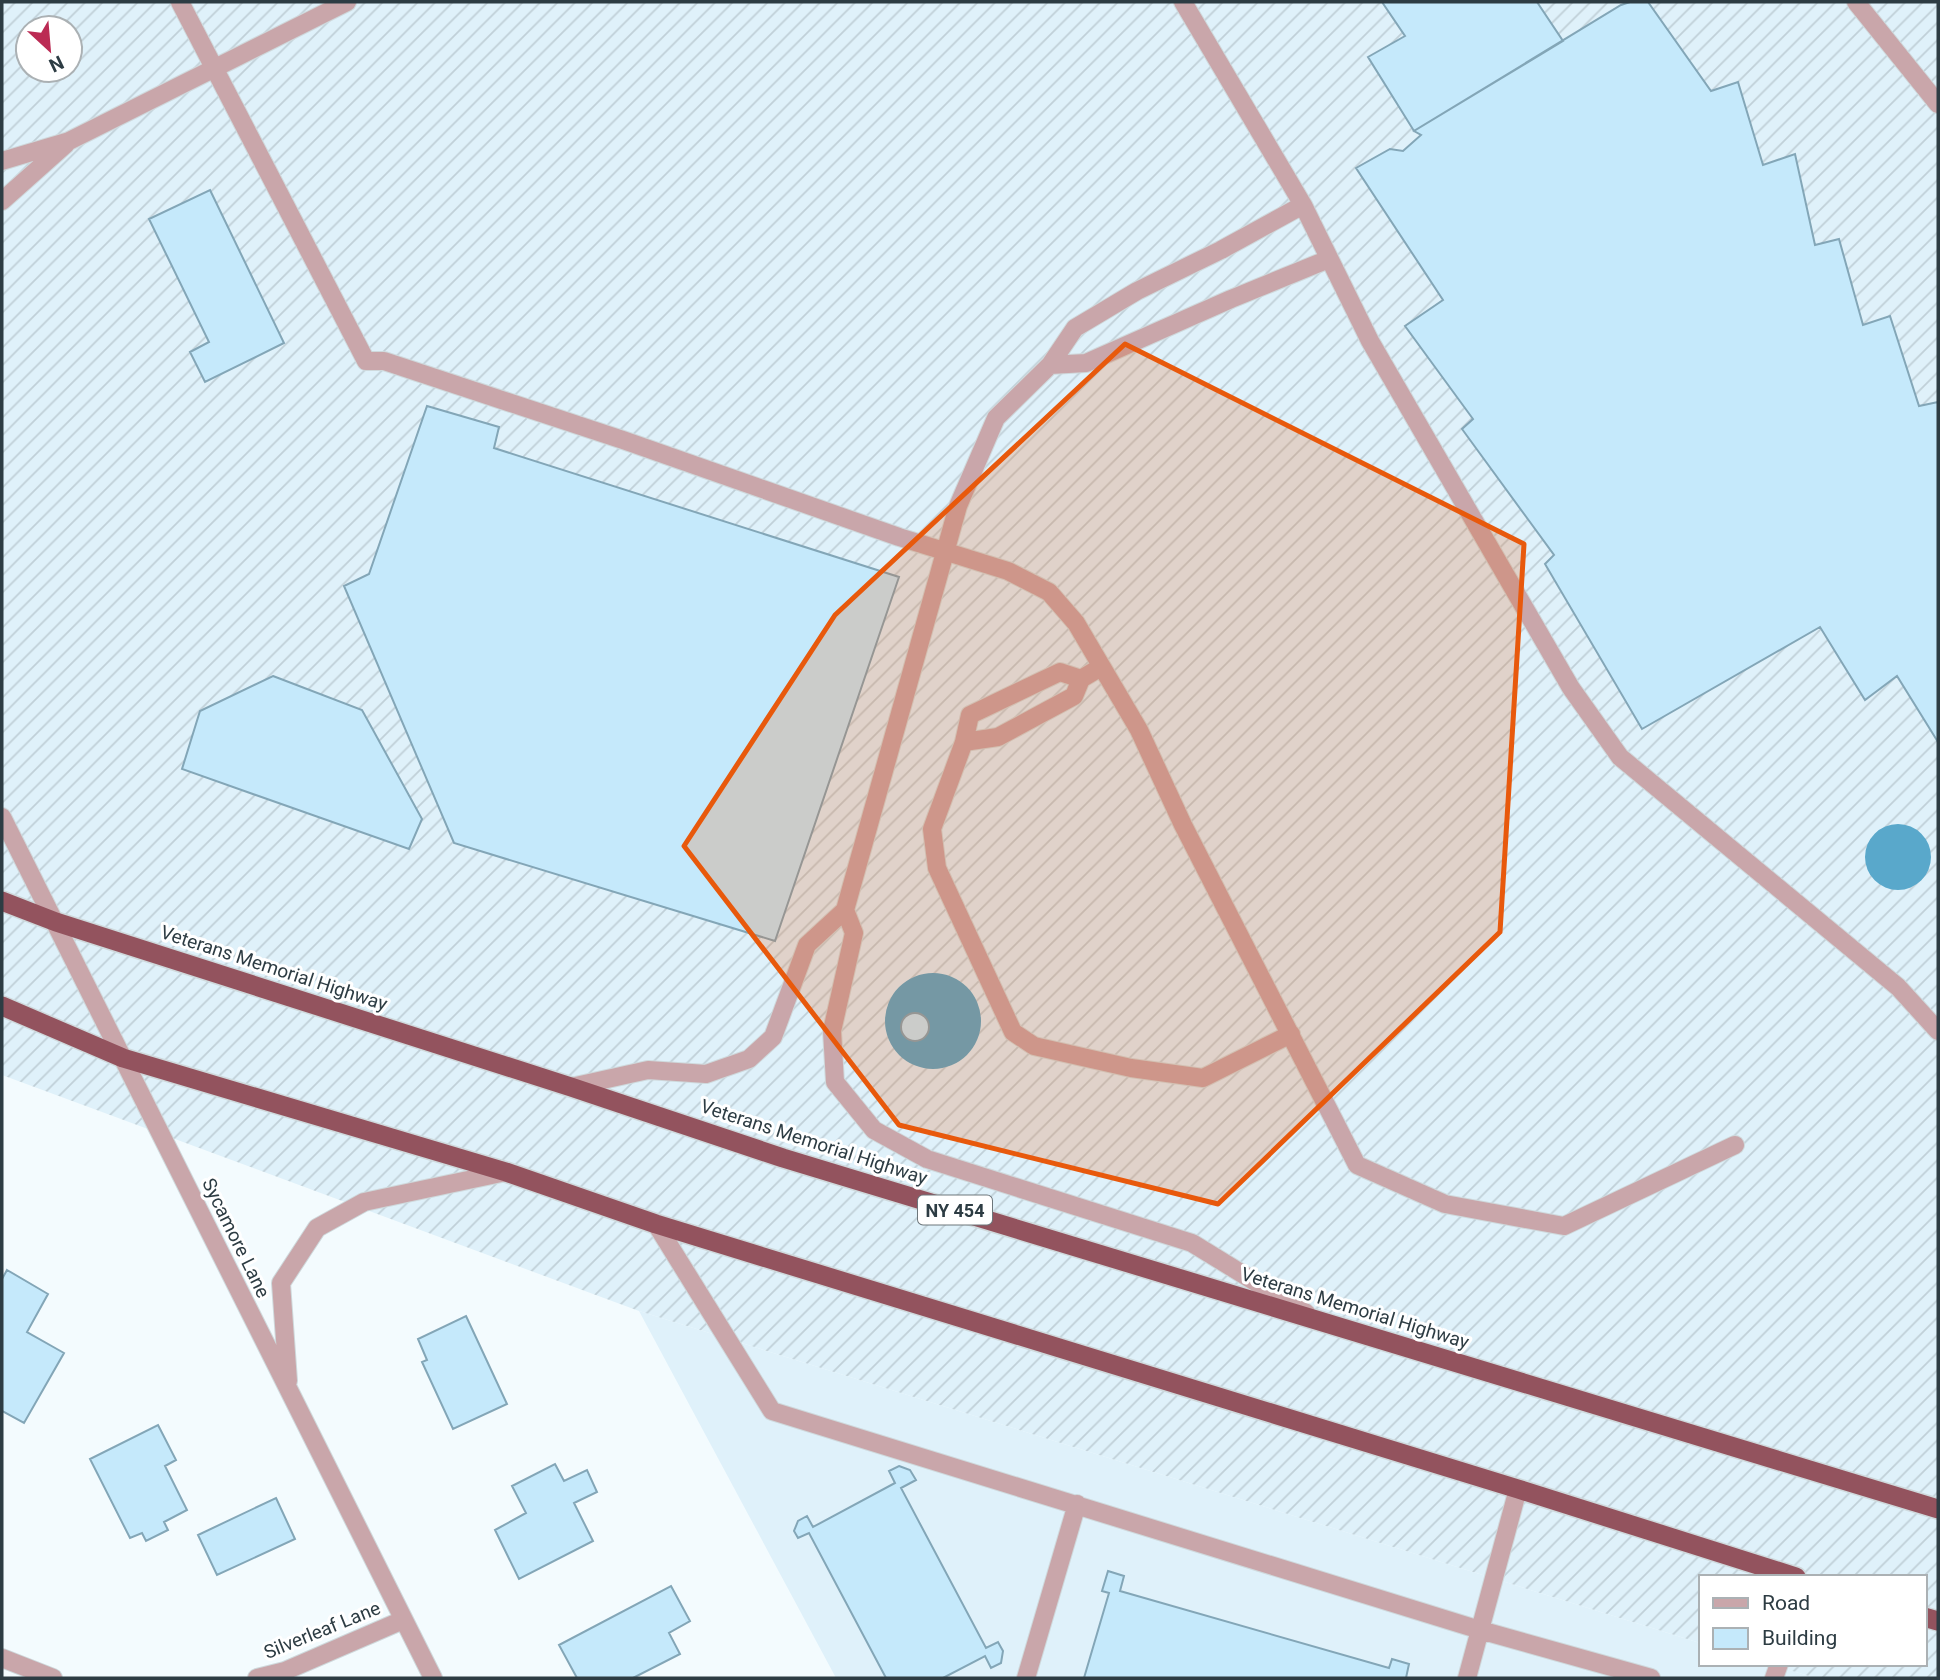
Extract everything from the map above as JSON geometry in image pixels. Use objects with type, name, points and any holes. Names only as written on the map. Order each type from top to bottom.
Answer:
[{"type":"highway","name":"Veterans Memorial Highway","points":[[2,901],[56,922],[783,1157],[1938,1509]]},
{"type":"highway","points":[[2,1006],[124,1058],[506,1172],[656,1224],[1790,1575]]},
{"type":"street","points":[[180,2],[366,361],[384,361],[623,440],[945,552],[1008,571],[1049,592],[1076,623],[1139,730],[1183,825],[1357,1165],[1445,1204],[1563,1226],[1735,1145]]},
{"type":"street","points":[[2,161],[69,141],[347,2]]},
{"type":"street","points":[[1183,2],[1303,205],[1370,341],[1571,688],[1620,757],[1898,987],[1938,1031]]},
{"type":"street","points":[[1856,2],[1938,104]]},
{"type":"street","points":[[2,201],[69,141]]},
{"type":"street","points":[[571,1087],[648,1070],[706,1074],[749,1059],[773,1037],[807,945],[845,910],[958,506],[996,418],[1050,365],[1075,328],[1137,292],[1303,205]]},
{"type":"street","points":[[1050,365],[1086,363],[1329,259]]},
{"type":"street","points":[[964,742],[998,737],[1053,708],[1074,696],[1081,679],[1101,667]]},
{"type":"street","points":[[1081,679],[1060,671],[970,715],[964,742],[932,829],[937,868],[1013,1032],[1034,1046],[1131,1068],[1203,1078],[1291,1034]]},
{"type":"street","name":"Sycamore Lane","points":[[2,817],[433,1678]]},
{"type":"street","points":[[845,910],[855,933],[832,1031],[835,1082],[874,1130],[927,1159],[1192,1243],[1318,1321]]},
{"type":"street","points":[[289,1392],[281,1283],[317,1228],[364,1202],[506,1172]]},
{"type":"street","points":[[656,1224],[772,1411],[1480,1630],[1651,1678]]},
{"type":"street","points":[[1467,1678],[1518,1489]]},
{"type":"street","points":[[1026,1678],[1077,1504]]},
{"type":"street","name":"Silverleaf Lane","points":[[257,1678],[285,1671],[403,1620]]},
{"type":"street","points":[[2,1658],[52,1678]]},
{"type":"highlighted area","points":[[1125,344],[1524,544],[1500,932],[1218,1204],[899,1125],[684,846],[835,615]]},
{"type":"shaded area","points":[[2,2],[1938,2],[1938,1678],[1815,1678],[1776,1666],[1926,1666],[1926,1575],[1699,1575],[1699,1643],[639,1311],[2,1075]]},
{"type":"shaded area","points":[[639,1311],[1699,1643],[1699,1666],[1776,1666],[1815,1678],[836,1678]]},
{"type":"water","points":[[1898,824],[1911,827],[1921,834],[1928,844],[1931,857],[1928,870],[1921,880],[1911,887],[1898,890],[1885,887],[1875,880],[1868,870],[1865,857],[1868,844],[1875,834],[1885,827]]},
{"type":"water","points":[[933,973],[951,977],[967,987],[977,1003],[981,1021],[977,1039],[967,1055],[951,1065],[933,1069],[915,1065],[899,1055],[889,1039],[885,1021],[889,1003],[899,987],[915,977]]},
{"type":"building","points":[[1382,2],[1537,2],[1563,41],[1414,131],[1368,57],[1405,36]]},
{"type":"building","points":[[1630,2],[1648,2],[1711,91],[1738,82],[1763,165],[1795,154],[1815,245],[1839,239],[1863,325],[1890,316],[1919,406],[1938,402],[1938,742],[1897,676],[1865,700],[1820,627],[1642,729],[1545,564],[1554,555],[1462,429],[1473,419],[1405,326],[1443,300],[1356,168],[1390,149],[1403,151],[1421,135],[1414,131]]},
{"type":"building","points":[[210,190],[284,343],[205,382],[190,352],[209,342],[149,219]]},
{"type":"building","points":[[427,406],[499,427],[494,448],[899,577],[775,941],[454,843],[344,586],[369,574]]},
{"type":"building","points":[[273,676],[362,710],[422,819],[409,849],[182,769],[200,711]]},
{"type":"building","points":[[915,1013],[925,1017],[929,1027],[925,1037],[915,1041],[905,1037],[901,1027],[905,1017]]},
{"type":"building","points":[[7,1270],[48,1294],[27,1332],[64,1353],[24,1423],[2,1411],[2,1279]]},
{"type":"building","points":[[466,1316],[507,1404],[453,1429],[422,1362],[427,1360],[418,1339]]},
{"type":"building","points":[[158,1425],[176,1460],[165,1466],[187,1510],[164,1522],[168,1530],[146,1541],[142,1533],[130,1538],[90,1459]]},
{"type":"building","points":[[555,1464],[564,1481],[587,1470],[597,1492],[574,1503],[593,1541],[519,1579],[495,1530],[526,1513],[512,1486]]},
{"type":"building","points":[[899,1466],[910,1470],[916,1480],[901,1488],[986,1648],[998,1642],[1003,1651],[1001,1663],[991,1668],[985,1656],[943,1678],[886,1678],[809,1533],[798,1538],[794,1531],[798,1521],[807,1516],[813,1527],[895,1483],[889,1471]]},
{"type":"building","points":[[276,1498],[295,1539],[217,1575],[198,1535]]},
{"type":"building","points":[[1108,1571],[1124,1576],[1120,1591],[1389,1668],[1392,1659],[1409,1664],[1406,1678],[1084,1678],[1109,1593],[1102,1591]]},
{"type":"building","points":[[671,1586],[690,1621],[669,1633],[680,1654],[633,1678],[577,1678],[559,1645]]}]
